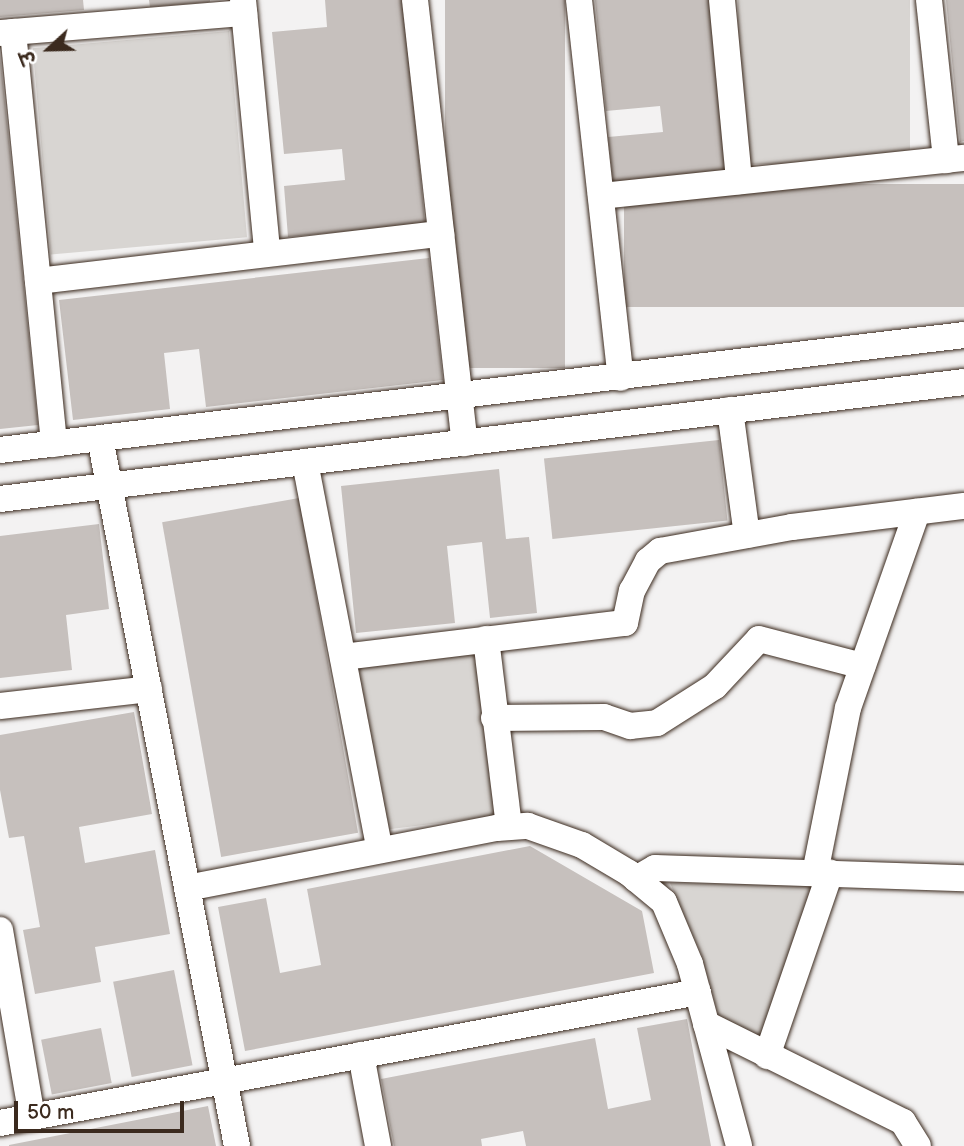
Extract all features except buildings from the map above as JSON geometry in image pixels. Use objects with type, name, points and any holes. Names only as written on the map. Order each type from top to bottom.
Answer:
[{"type":"street","points":[[415,0],[464,443]]},
{"type":"street","points":[[579,0],[621,378]]},
{"type":"street","points":[[722,0],[739,181]]},
{"type":"street","points":[[601,196],[955,159],[929,0]]},
{"type":"street","points":[[54,443],[38,281],[6,32],[243,6],[267,251]]},
{"type":"street","points":[[38,281],[267,251],[441,234]]},
{"type":"street","points":[[0,450],[964,335]]},
{"type":"street","points":[[0,499],[964,382]]},
{"type":"street","points":[[730,410],[747,535]]},
{"type":"street","points":[[100,438],[237,1146]]},
{"type":"street","points":[[305,462],[380,850]]},
{"type":"street","points":[[343,657],[625,623],[632,591],[648,561],[660,551],[747,535],[964,506]]},
{"type":"street","points":[[767,1056],[823,873],[848,708],[917,512]]},
{"type":"street","points":[[486,639],[509,827]]},
{"type":"street","points":[[494,718],[604,717],[630,726],[657,723],[715,686],[759,639],[863,666]]},
{"type":"street","points":[[0,706],[149,689]]},
{"type":"street","points":[[187,888],[509,827],[528,826],[582,845],[636,879],[664,902],[698,992],[739,1146]]},
{"type":"street","points":[[636,879],[655,868],[964,878]]},
{"type":"street","points":[[0,930],[32,1117]]},
{"type":"street","points":[[0,1123],[698,992]]},
{"type":"street","points":[[706,1024],[903,1122],[917,1146]]},
{"type":"street","points":[[361,1055],[378,1146]]},
{"type":"shaded area","points":[[738,0],[910,0],[910,164],[738,164]]},
{"type":"shaded area","points":[[229,31],[247,237],[51,254],[33,48]]},
{"type":"shaded area","points":[[478,652],[498,816],[379,830],[359,667]]},
{"type":"shaded area","points":[[670,883],[815,885],[762,1042],[719,1018],[701,954]]}]
